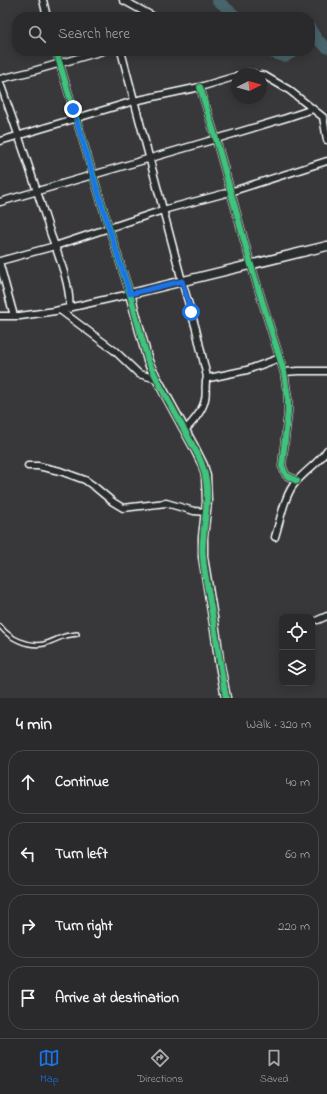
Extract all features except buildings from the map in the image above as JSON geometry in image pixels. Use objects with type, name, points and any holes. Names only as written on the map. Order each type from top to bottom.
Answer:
[{"type":"street","points":[[43,0],[46,12]]},
{"type":"street","points":[[123,0],[145,12]]},
{"type":"street","points":[[57,56],[130,294],[148,361],[203,465],[206,476],[207,502],[203,557],[226,698]]},
{"type":"street","points":[[0,79],[85,56]]},
{"type":"street","points":[[122,56],[196,329],[207,377],[205,384],[206,399],[203,406],[196,417],[184,430]]},
{"type":"street","points":[[267,77],[289,90],[323,117],[327,140]]},
{"type":"street","points":[[0,141],[134,101],[200,87],[231,78]]},
{"type":"street","points":[[0,83],[68,288],[70,302],[69,309]]},
{"type":"street","points":[[200,87],[251,265],[284,372],[288,399],[288,412],[282,466],[286,475],[297,481]]},
{"type":"street","points":[[0,202],[313,109]]},
{"type":"street","points":[[0,261],[55,246],[163,210],[230,192],[327,161]]},
{"type":"street","points":[[0,316],[36,314],[69,309],[327,246]]},
{"type":"street","points":[[0,266],[14,316]]},
{"type":"street","points":[[60,310],[115,351],[139,374],[157,380]]},
{"type":"street","points":[[207,377],[209,378],[243,371],[280,358]]},
{"type":"street","points":[[284,372],[327,371]]},
{"type":"street","points":[[274,537],[291,488],[327,453]]},
{"type":"street","points":[[28,466],[38,466],[60,470],[84,480],[123,508],[166,503],[194,511],[206,512]]},
{"type":"street","points":[[318,620],[327,616]]},
{"type":"lane","points":[[0,626],[12,637],[22,642],[32,644],[45,644],[77,634]]},
{"type":"waterway","points":[[217,0],[231,12]]},
{"type":"waterway","points":[[315,36],[327,48]]},
{"type":"waterway","points":[[282,56],[287,56]]},
{"type":"cycle path","points":[[57,56],[130,294],[148,361],[198,455],[205,474],[207,492],[203,554],[226,698]]},
{"type":"cycle path","points":[[200,87],[251,265],[284,372],[288,399],[288,412],[282,466],[286,475],[297,481]]},
{"type":"route","points":[[73,109],[130,294],[156,289],[182,281],[191,312]]}]
